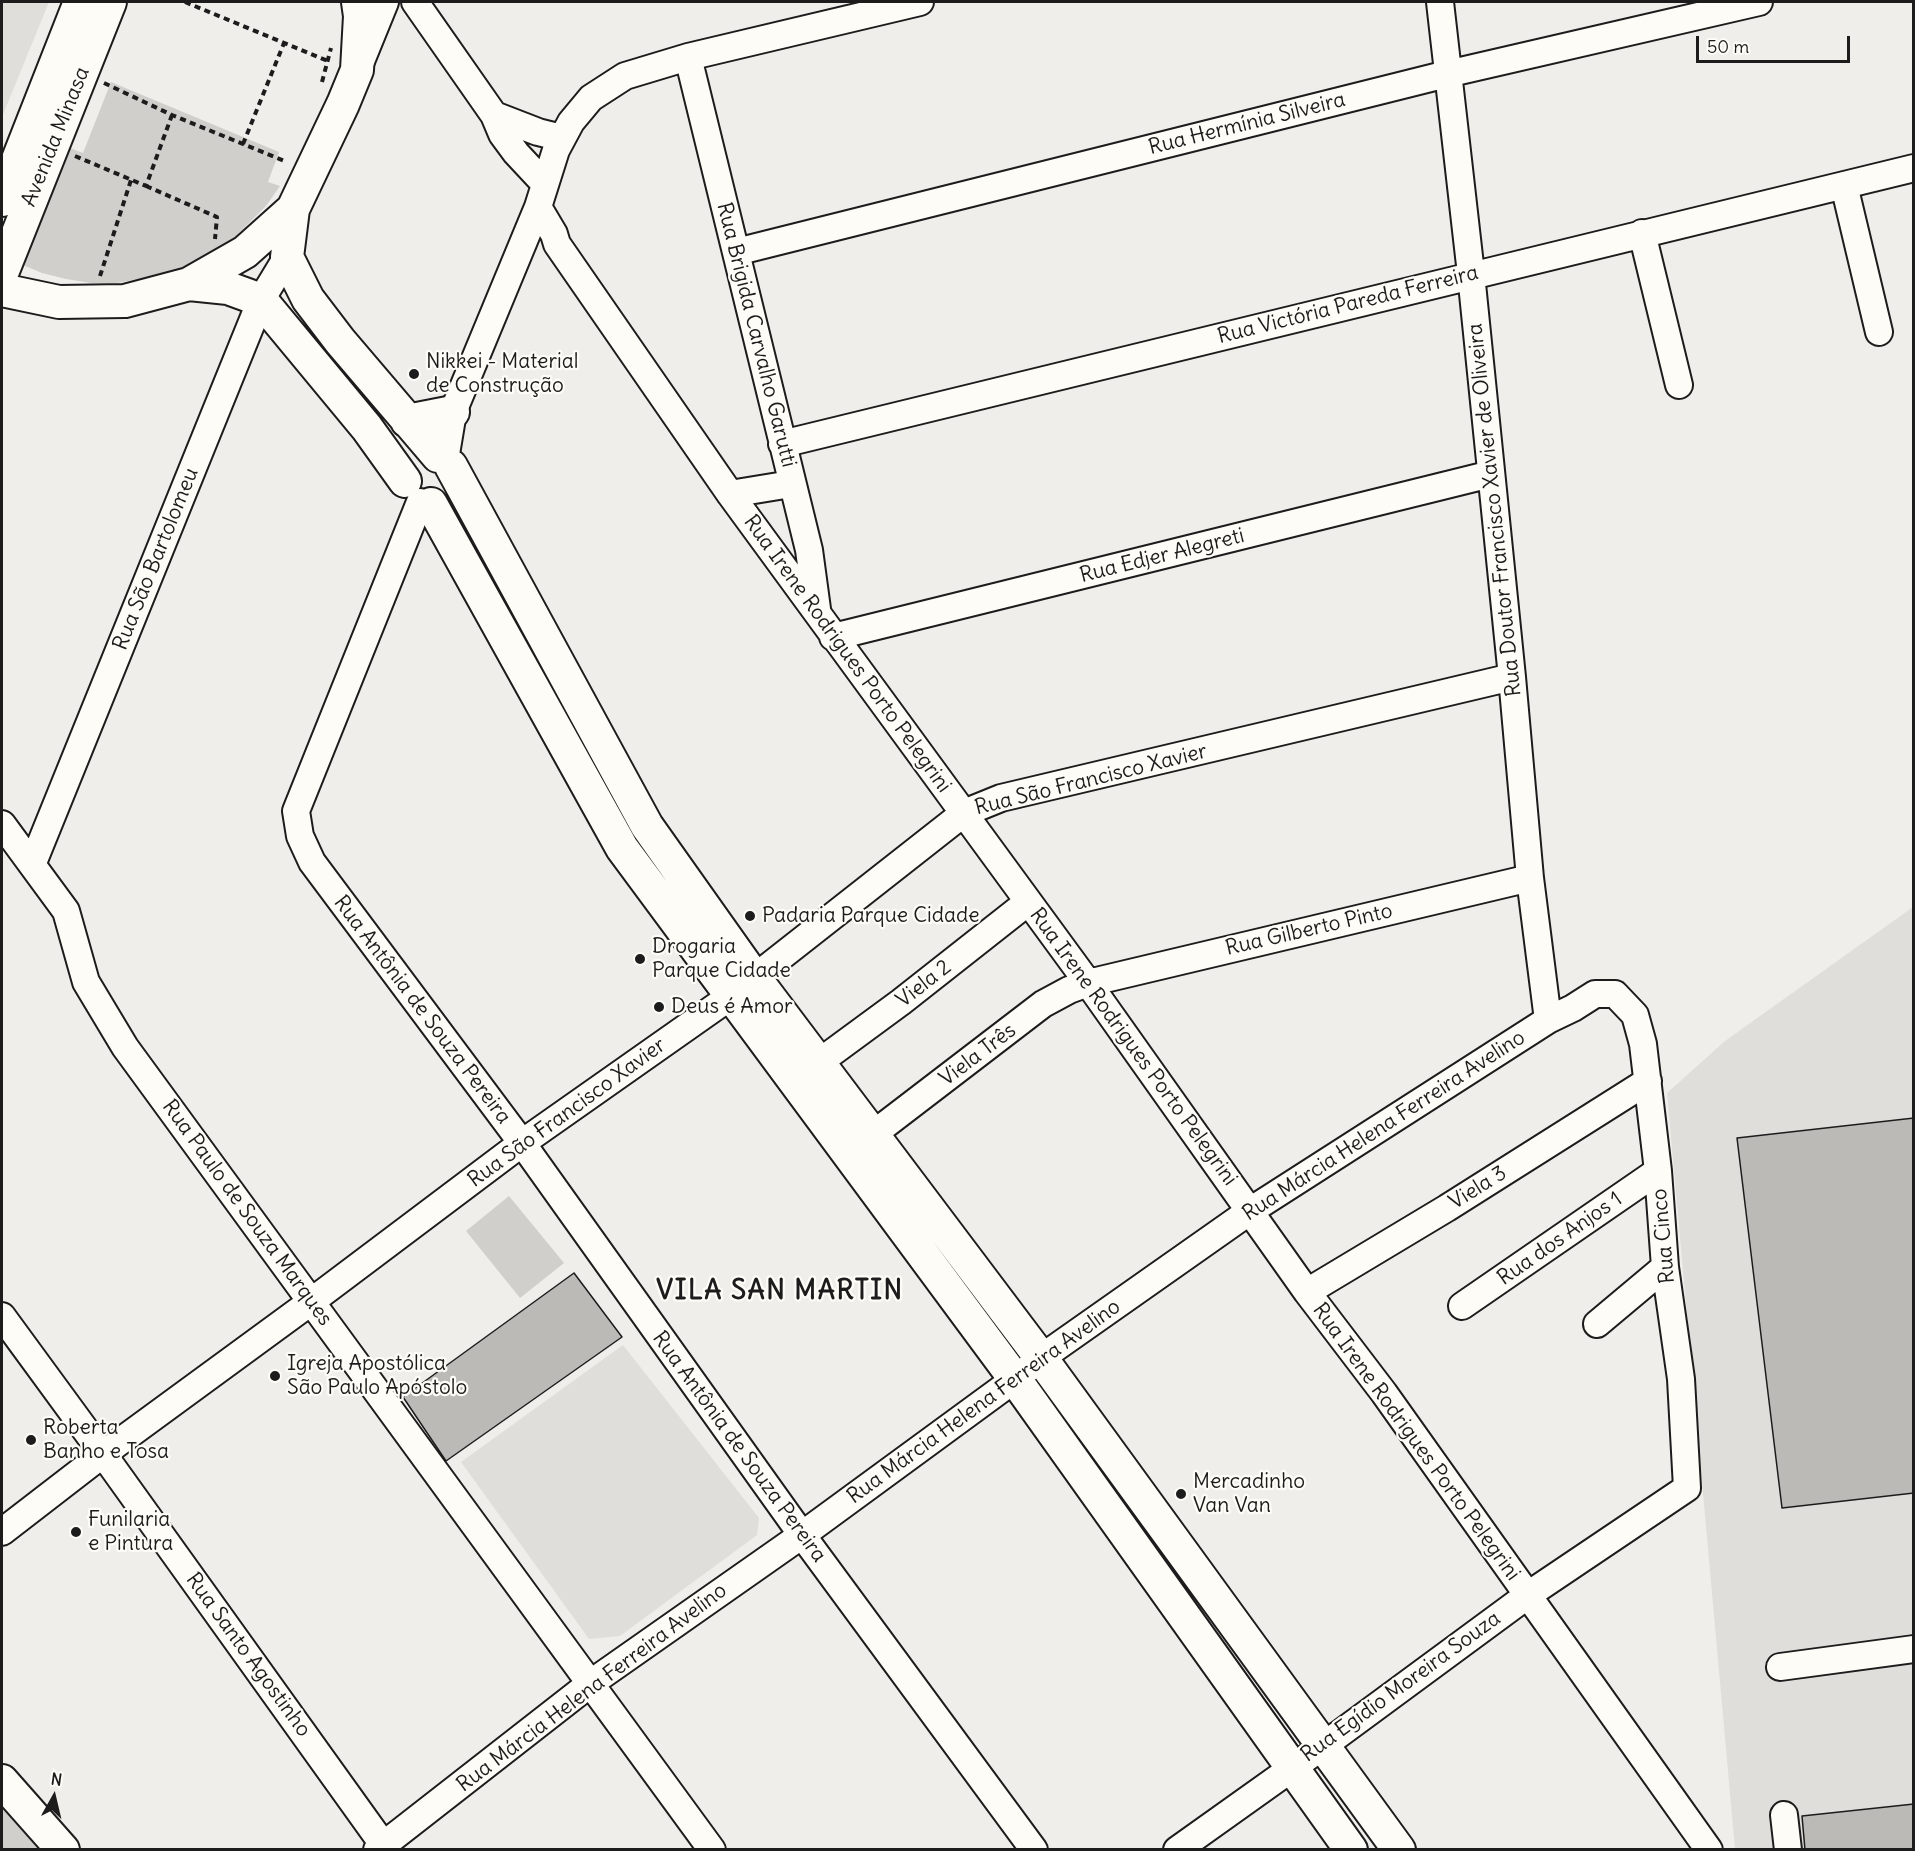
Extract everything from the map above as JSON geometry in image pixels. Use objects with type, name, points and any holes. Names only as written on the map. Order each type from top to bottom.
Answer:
[{"type":"main road","name":"Avenida Minasa","points":[[2,200],[80,2]]},
{"type":"main road","name":"Avenida Minasa","points":[[2,273],[110,2]]},
{"type":"main road","points":[[2,290],[59,302],[125,301],[189,284],[245,252],[293,209],[312,173],[357,70],[360,16],[358,2]]},
{"type":"main road","points":[[189,284],[228,288],[261,300],[419,495],[447,498],[452,491],[454,474],[445,461],[407,421],[339,341],[308,299],[287,257],[293,209]]},
{"type":"main road","points":[[407,421],[453,412]]},
{"type":"main road","points":[[1351,1850],[1016,1379],[742,987],[647,826],[445,461],[423,456],[416,460],[406,472],[622,848],[742,987],[818,1064],[1041,1358],[1399,1850]]},
{"type":"main road","points":[[2,1781],[63,1850]]},
{"type":"street","points":[[357,70],[386,2]]},
{"type":"street","name":"Rua Irene Rodrigues Porto Pelegrini","points":[[415,2],[494,115],[502,134],[541,195],[557,244],[730,494],[1089,983],[1307,1292],[1384,1393],[1709,1850]]},
{"type":"street","points":[[445,461],[453,412],[523,241],[562,138],[571,122],[591,98],[625,76],[688,57],[889,5],[920,2]]},
{"type":"street","name":"Rua Doutor Francisco Xavier de Oliveira","points":[[1440,2],[1471,274],[1530,878],[1548,1020]]},
{"type":"street","name":"Rua Hermínia Silveira","points":[[736,252],[1447,74],[1759,2]]},
{"type":"street","name":"Rua Brigida Carvalho Garutti","points":[[688,57],[808,550],[818,614]]},
{"type":"street","points":[[494,115],[538,132],[562,138]]},
{"type":"street","name":"Rua Victória Pareda Ferreira","points":[[782,444],[1471,274],[1914,168]]},
{"type":"street","points":[[1844,185],[1879,332]]},
{"type":"street","points":[[1642,233],[1679,385]]},
{"type":"street","points":[[523,241],[557,244]]},
{"type":"street","name":"Rua São Bartolomeu","points":[[32,865],[261,300],[287,257]]},
{"type":"street","name":"Rua Edjer Alegreti","points":[[833,637],[1491,474]]},
{"type":"street","points":[[730,494],[792,484]]},
{"type":"street","name":"Rua Antônia de Souza Pereira","points":[[419,495],[296,811],[300,836],[312,862],[522,1143],[802,1534],[1034,1850]]},
{"type":"street","name":"Rua São Francisco Xavier","points":[[2,1532],[103,1454],[522,1143],[742,987],[964,813],[1001,798],[1512,678]]},
{"type":"street","name":"Rua Paulo de Souza Marques","points":[[2,824],[66,911],[86,982],[125,1047],[712,1850]]},
{"type":"street","name":"Rua Gilberto Pinto","points":[[1089,983],[1530,878]]},
{"type":"street","name":"Viela 2","points":[[818,1064],[1028,902]]},
{"type":"street","name":"Viela Três","points":[[872,1135],[1043,1004],[1069,990],[1089,983]]},
{"type":"street","name":"Rua Márcia Helena Ferreira Avelino","points":[[383,1848],[591,1683],[802,1534],[1016,1379],[1041,1358],[1251,1211],[1548,1020],[1595,994],[1615,994]]},
{"type":"street","name":"Rua Cinco","points":[[1615,994],[1635,1016],[1643,1044],[1658,1171],[1665,1267],[1681,1379],[1687,1488]]},
{"type":"street","name":"Viela 3","points":[[1307,1292],[1447,1208],[1648,1081]]},
{"type":"street","name":"Rua dos Anjos 1","points":[[1462,1306],[1658,1171]]},
{"type":"street","points":[[1597,1324],[1665,1267]]},
{"type":"street","name":"Rua Santo Agostinho","points":[[2,1316],[383,1848]]},
{"type":"street","name":"Rua Egídio Moreira Souza","points":[[1177,1850],[1528,1595],[1687,1488]]},
{"type":"street","points":[[1780,1667],[1914,1649]]},
{"type":"street","points":[[1784,1815],[1788,1850]]},
{"type":"path","points":[[185,2],[328,61]]},
{"type":"path","points":[[319,93],[333,42]]},
{"type":"path","points":[[243,144],[284,43]]},
{"type":"path","points":[[95,79],[172,115],[296,167]]},
{"type":"path","points":[[146,186],[172,115]]},
{"type":"path","points":[[66,152],[217,217]]},
{"type":"path","points":[[97,287],[131,180]]},
{"type":"shaded area","points":[[2,2],[49,2],[2,117]]},
{"type":"shaded area","points":[[111,82],[279,152],[268,182],[280,186],[266,206],[232,240],[190,266],[166,274],[117,283],[91,283],[42,273],[18,263],[65,146],[83,153]]},
{"type":"shaded area","points":[[1913,907],[1913,1849],[1735,1849],[1667,1093],[1725,1041]]},
{"type":"shaded area","points":[[509,1196],[564,1263],[520,1298],[466,1231]]},
{"type":"shaded area","points":[[623,1345],[759,1518],[757,1535],[620,1636],[589,1639],[461,1462]]},
{"type":"shaded area","points":[[2,1806],[40,1849],[2,1849]]},
{"type":"building","points":[[1914,1118],[1914,1493],[1782,1508],[1737,1138]]},
{"type":"building","points":[[574,1273],[622,1337],[446,1461],[403,1397]]},
{"type":"building","points":[[1914,1804],[1914,1850],[1805,1850],[1802,1816]]},
{"type":"place","name":"Nikkei - Material de Construção","points":[[414,374]]},
{"type":"place","name":"Padaria Parque Cidade","points":[[750,916]]},
{"type":"place","name":"Drogaria Parque Cidade","points":[[640,959]]},
{"type":"place","name":"Deus é Amor","points":[[659,1007]]},
{"type":"place","name":"Igreja Apostólica São Paulo Apóstolo","points":[[275,1376]]},
{"type":"place","name":"Roberta Banho e Tosa","points":[[31,1440]]},
{"type":"place","name":"Mercadinho Van Van","points":[[1181,1494]]},
{"type":"place","name":"Funilaria e Pintura","points":[[76,1532]]},
{"type":"district","name":"VILA SAN MARTIN","points":[[780,1291]]}]
